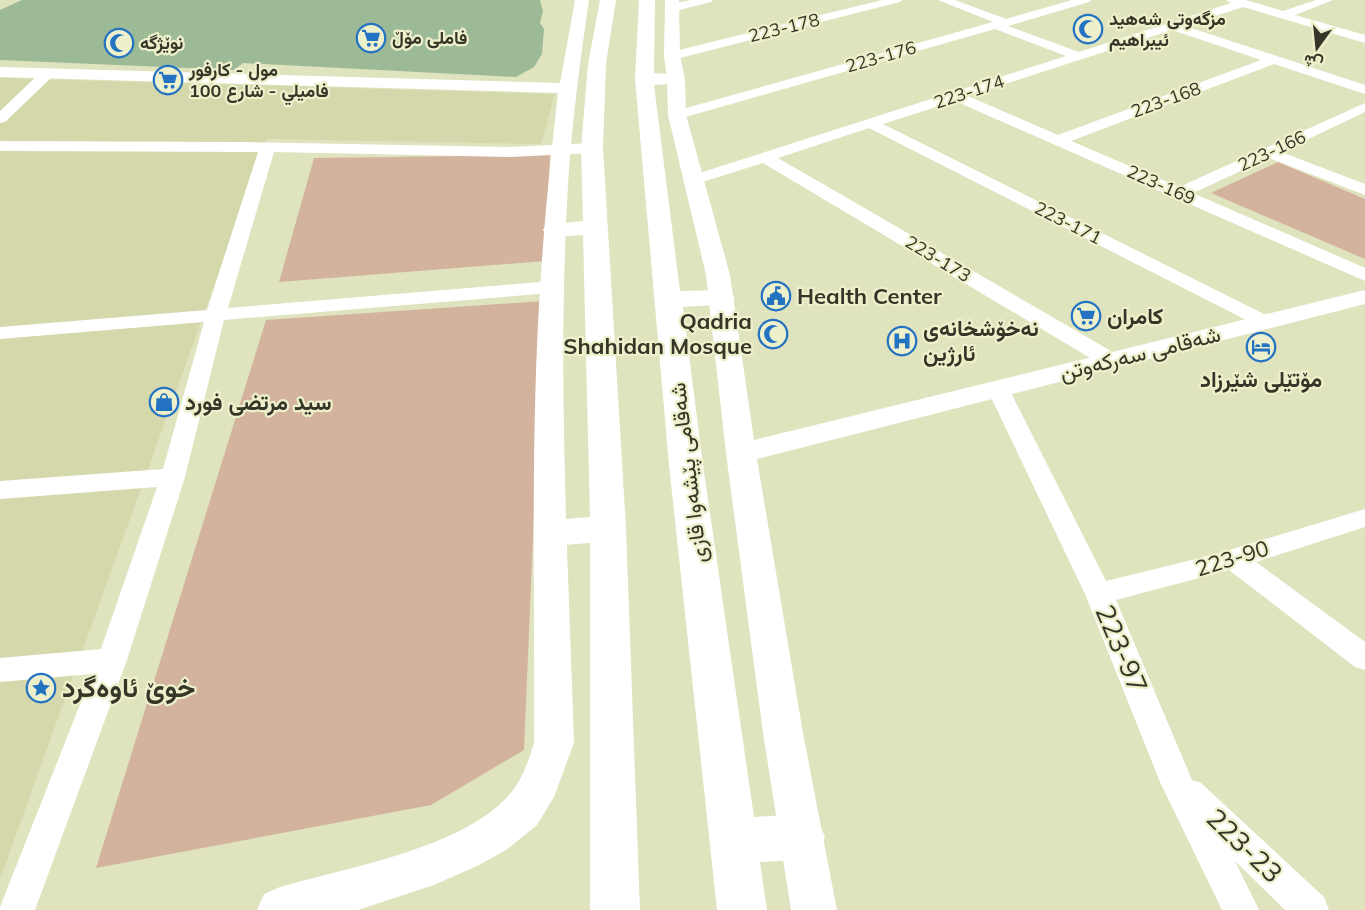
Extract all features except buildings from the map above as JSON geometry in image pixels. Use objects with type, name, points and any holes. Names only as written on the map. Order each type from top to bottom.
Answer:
[{"type":"highway","points":[[608,0],[579,72],[577,149],[596,227],[608,528],[615,910]]},
{"type":"highway","name":"شەقامی پێشەوا قازی","points":[[664,3],[668,299],[686,465],[742,910]]},
{"type":"highway","points":[[555,230],[596,227]]},
{"type":"highway","points":[[668,299],[720,298]]},
{"type":"highway","points":[[552,533],[608,528]]},
{"type":"highway","points":[[734,841],[801,837]]},
{"type":"street","points":[[0,72],[47,74],[579,72],[582,0]]},
{"type":"street","points":[[664,3],[707,0]]},
{"type":"street","name":"223-178","points":[[664,71],[896,0]]},
{"type":"street","points":[[944,0],[1079,56]]},
{"type":"street","points":[[1283,15],[1328,0]]},
{"type":"street","name":"223-176","points":[[677,115],[1077,1]]},
{"type":"street","points":[[1238,2],[1365,39]]},
{"type":"street","name":"223-174","points":[[693,180],[1172,26],[1238,2]]},
{"type":"street","points":[[1172,26],[1365,90]]},
{"type":"street","name":"223-168","points":[[1058,140],[1274,60]]},
{"type":"street","points":[[664,71],[718,275],[741,453],[783,733],[814,910]]},
{"type":"street","points":[[0,119],[47,74]]},
{"type":"street","name":"223-169","points":[[956,96],[1365,274]]},
{"type":"street","name":"223-166","points":[[1179,193],[1365,107]]},
{"type":"street","name":"223-171","points":[[870,123],[1266,322]]},
{"type":"street","points":[[0,146],[510,152],[577,149],[555,230],[552,286],[554,743],[545,772],[532,796],[514,818],[453,856],[280,910]]},
{"type":"street","points":[[17,910],[112,660],[173,477],[216,314],[267,148]]},
{"type":"street","points":[[1268,153],[1365,190]]},
{"type":"street","name":"223-173","points":[[765,157],[1110,360]]},
{"type":"street","points":[[0,333],[552,286]]},
{"type":"street","name":"شەقامی سەرکەوتن","points":[[741,453],[1365,297]]},
{"type":"street","name":"223-97","points":[[998,389],[1099,594],[1176,782],[1241,910]]},
{"type":"street","points":[[0,490],[173,477]]},
{"type":"street","name":"223-90","points":[[1099,594],[1233,559],[1365,518]]},
{"type":"street","points":[[1233,559],[1365,658]]},
{"type":"street","points":[[0,670],[112,660]]},
{"type":"street","name":"223-23","points":[[1176,782],[1311,910]]},
{"type":"shaded area","points":[[0,78],[555,94],[541,144],[267,139],[0,879]]},
{"type":"shaded area","points":[[550,155],[546,261],[279,282],[314,158]]},
{"type":"shaded area","points":[[1278,162],[1365,199],[1365,259],[1211,193]]},
{"type":"shaded area","points":[[543,301],[524,750],[431,805],[96,868],[266,320]]},
{"type":"place","name":"مزگەوتی شەهید ئیبراهیم","points":[[1088,29]]},
{"type":"place","name":"فاملی مۆڵ","points":[[371,38]]},
{"type":"place","name":"نوێژگە","points":[[119,43]]},
{"type":"place","name":"مول - كارفور فاميلي - شارع 100","points":[[168,80]]},
{"type":"place","name":"Health Center","points":[[776,296]]},
{"type":"place","name":"كامران","points":[[1086,316]]},
{"type":"place","name":"Qadria Shahidan Mosque","points":[[773,334]]},
{"type":"place","name":"نەخۆشخانەی ئارژین","points":[[902,341]]},
{"type":"place","name":"مۆتێلی شێرزاد","points":[[1261,347]]},
{"type":"place","name":"سيد مرتضى فورد","points":[[164,402]]},
{"type":"place","name":"خوێ ئاوەگرد","points":[[41,688]]}]
